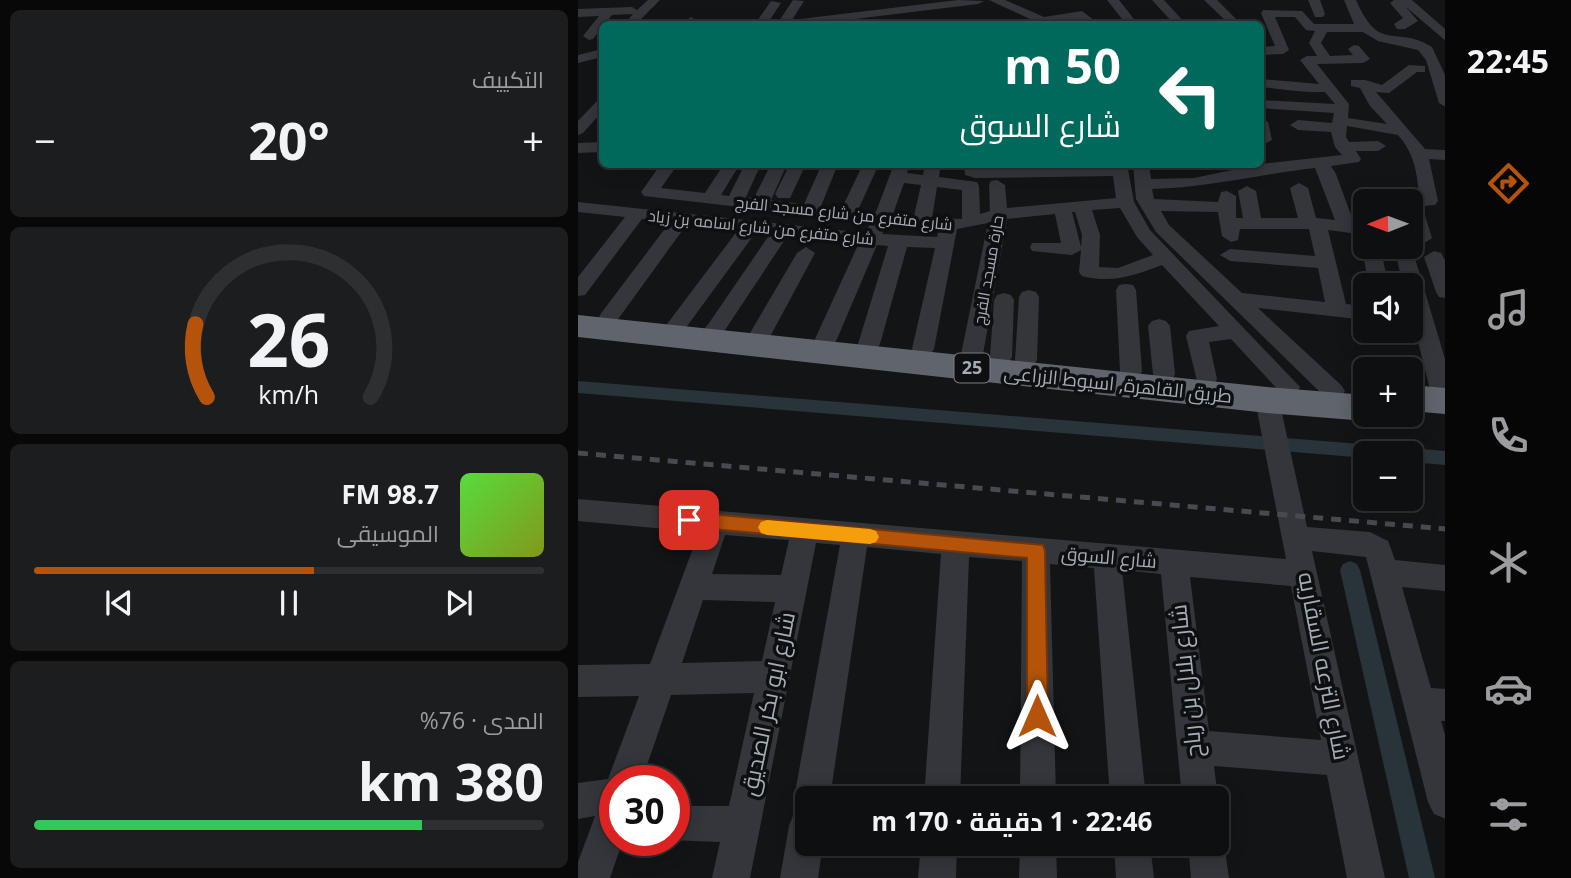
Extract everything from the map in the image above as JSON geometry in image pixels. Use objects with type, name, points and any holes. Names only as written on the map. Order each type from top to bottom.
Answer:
[{"type":"highway","name":"طريق القاهرة, اسيوط الزراعى","points":[[588,319],[678,324],[761,333],[1276,404],[1353,407]]},
{"type":"highway","name":"طريق القاهرة, اسيوط الزراعى","points":[[588,319],[843,344],[923,349],[1206,379],[1276,404],[1333,391],[1353,393]]},
{"type":"highway","points":[[1423,399],[1445,401]]},
{"type":"highway","points":[[1423,413],[1445,414]]},
{"type":"street","points":[[626,21],[654,0]]},
{"type":"street","points":[[840,21],[847,0]]},
{"type":"street","points":[[856,16],[865,0]]},
{"type":"street","points":[[874,19],[883,0]]},
{"type":"street","points":[[995,0],[1042,21]]},
{"type":"street","points":[[1113,0],[1126,21]]},
{"type":"street","points":[[1158,0],[1185,20]]},
{"type":"street","points":[[1175,0],[1185,20]]},
{"type":"street","points":[[1210,0],[1232,21]]},
{"type":"street","points":[[1314,0],[1319,14]]},
{"type":"street","points":[[1350,0],[1362,28]]},
{"type":"street","points":[[1393,0],[1412,21],[1403,22],[1401,26]]},
{"type":"street","points":[[1405,0],[1442,32]]},
{"type":"street","points":[[798,1],[802,21]]},
{"type":"street","points":[[763,21],[775,3]]},
{"type":"street","points":[[840,21],[856,16],[889,18],[913,5],[942,11],[972,4],[1020,21]]},
{"type":"street","points":[[611,21],[632,10]]},
{"type":"street","points":[[578,13],[596,29]]},
{"type":"street","points":[[1264,51],[1282,50],[1266,29],[1266,14],[1298,14],[1310,27],[1322,29],[1362,28],[1393,42],[1426,49],[1445,103]]},
{"type":"street","points":[[1055,21],[1082,15],[1089,21]]},
{"type":"street","points":[[578,23],[596,29]]},
{"type":"street","points":[[582,58],[596,29]]},
{"type":"street","points":[[1322,29],[1315,43],[1326,60]]},
{"type":"street","points":[[1347,158],[1338,137],[1340,100],[1323,83],[1307,60],[1363,59],[1354,49]]},
{"type":"street","points":[[582,58],[599,54]]},
{"type":"street","points":[[1264,83],[1299,86],[1303,89],[1374,65]]},
{"type":"street","points":[[1323,83],[1365,84],[1384,90],[1414,68],[1420,69]]},
{"type":"street","points":[[1365,84],[1387,118],[1402,131],[1420,154],[1429,201],[1423,201]]},
{"type":"street","points":[[1264,105],[1402,131]]},
{"type":"street","points":[[578,130],[599,107]]},
{"type":"street","points":[[1298,125],[1341,119]]},
{"type":"street","points":[[1276,404],[1237,331],[1166,257],[1153,230],[1141,174],[1186,184],[1222,170],[1265,168],[1316,157],[1347,158],[1378,146]]},
{"type":"street","points":[[578,148],[599,147]]},
{"type":"street","points":[[1420,154],[1445,155]]},
{"type":"street","points":[[1316,157],[1327,172],[1346,226]]},
{"type":"street","name":"شارع متفرع من شارع مسجد الفرج","points":[[667,168],[650,192],[939,228],[971,223],[998,198],[1069,203],[1125,202]]},
{"type":"street","points":[[710,199],[729,168]]},
{"type":"street","points":[[735,202],[750,168]]},
{"type":"street","points":[[759,205],[777,168]]},
{"type":"street","points":[[784,194],[796,168]]},
{"type":"street","points":[[810,211],[828,168]]},
{"type":"street","points":[[847,215],[869,168]]},
{"type":"street","points":[[972,169],[1119,168],[1125,202],[1153,230],[1232,294],[1333,391]]},
{"type":"street","points":[[843,344],[870,239],[882,219],[900,171],[971,186],[971,223]]},
{"type":"street","points":[[923,349],[939,228],[939,180]]},
{"type":"street","points":[[1039,184],[1069,203],[1091,235],[1089,272],[1120,274],[1166,257]]},
{"type":"street","points":[[1299,188],[1325,262],[1337,310]]},
{"type":"street","points":[[1247,191],[1253,223]]},
{"type":"street","points":[[971,196],[998,198]]},
{"type":"street","name":"حارة مسجد الفرج","points":[[998,198],[1000,357]]},
{"type":"street","points":[[1039,247],[1072,249],[1069,203]]},
{"type":"street","points":[[1148,206],[1228,209],[1253,223],[1312,223],[1353,227]]},
{"type":"street","name":"شارع متفرع من شارع اسامه بن زياد","points":[[578,207],[899,241],[939,228]]},
{"type":"street","points":[[1228,209],[1231,227],[1232,294]]},
{"type":"street","points":[[578,290],[638,213]]},
{"type":"street","points":[[588,319],[683,218]]},
{"type":"street","points":[[678,324],[750,227]]},
{"type":"street","points":[[716,328],[782,230]]},
{"type":"street","points":[[843,344],[899,241]]},
{"type":"street","points":[[761,333],[806,253]]},
{"type":"street","points":[[1230,255],[1325,262]]},
{"type":"street","points":[[1434,257],[1445,292]]},
{"type":"street","points":[[1406,259],[1445,401]]},
{"type":"street","points":[[1126,290],[1131,370]]},
{"type":"street","points":[[1232,294],[1353,312]]},
{"type":"street","points":[[1000,357],[1029,298]]},
{"type":"street","points":[[1000,357],[1004,300]]},
{"type":"street","points":[[1159,326],[1164,374]]},
{"type":"street","points":[[1206,379],[1197,336],[1237,331]]},
{"type":"street","name":"شارع الترعه السقاريه","points":[[1276,404],[1279,454],[1366,878]]},
{"type":"street","name":"شارع السوق","points":[[578,510],[1305,574]]},
{"type":"street","points":[[630,765],[716,522]]},
{"type":"street","name":"شارع ابو بكر الصديق","points":[[731,878],[806,531]]},
{"type":"street","points":[[814,786],[855,535]]},
{"type":"street","points":[[1298,538],[1370,544],[1378,550],[1432,704],[1444,789]]},
{"type":"street","points":[[943,786],[956,544]]},
{"type":"street","points":[[1036,551],[1038,786]]},
{"type":"street","points":[[1107,557],[1127,786]]},
{"type":"street","name":"شارع بلال بن رباح","points":[[1174,563],[1198,786]]},
{"type":"street","points":[[1384,572],[1445,578]]},
{"type":"street","points":[[694,587],[793,589]]},
{"type":"street","points":[[578,681],[774,677]]},
{"type":"street","points":[[1193,747],[1342,758]]},
{"type":"street","points":[[578,801],[599,808]]},
{"type":"street","points":[[690,824],[742,824]]},
{"type":"street","points":[[591,878],[599,855]]},
{"type":"street","points":[[799,878],[802,856]]},
{"type":"street","points":[[937,878],[938,856]]},
{"type":"street","points":[[1038,856],[1038,878]]},
{"type":"street","points":[[1133,856],[1135,878]]},
{"type":"street","points":[[1207,856],[1210,878]]},
{"type":"waterway","points":[[578,387],[1353,450]]},
{"type":"waterway","points":[[1423,456],[1446,458]]},
{"type":"waterway","points":[[1350,570],[1422,878]]},
{"type":"railway","points":[[578,453],[1446,529]]},
{"type":"slow traffic","points":[[767,527],[870,537]]},
{"type":"route","points":[[689,520],[1036,551],[1037,716]]}]
